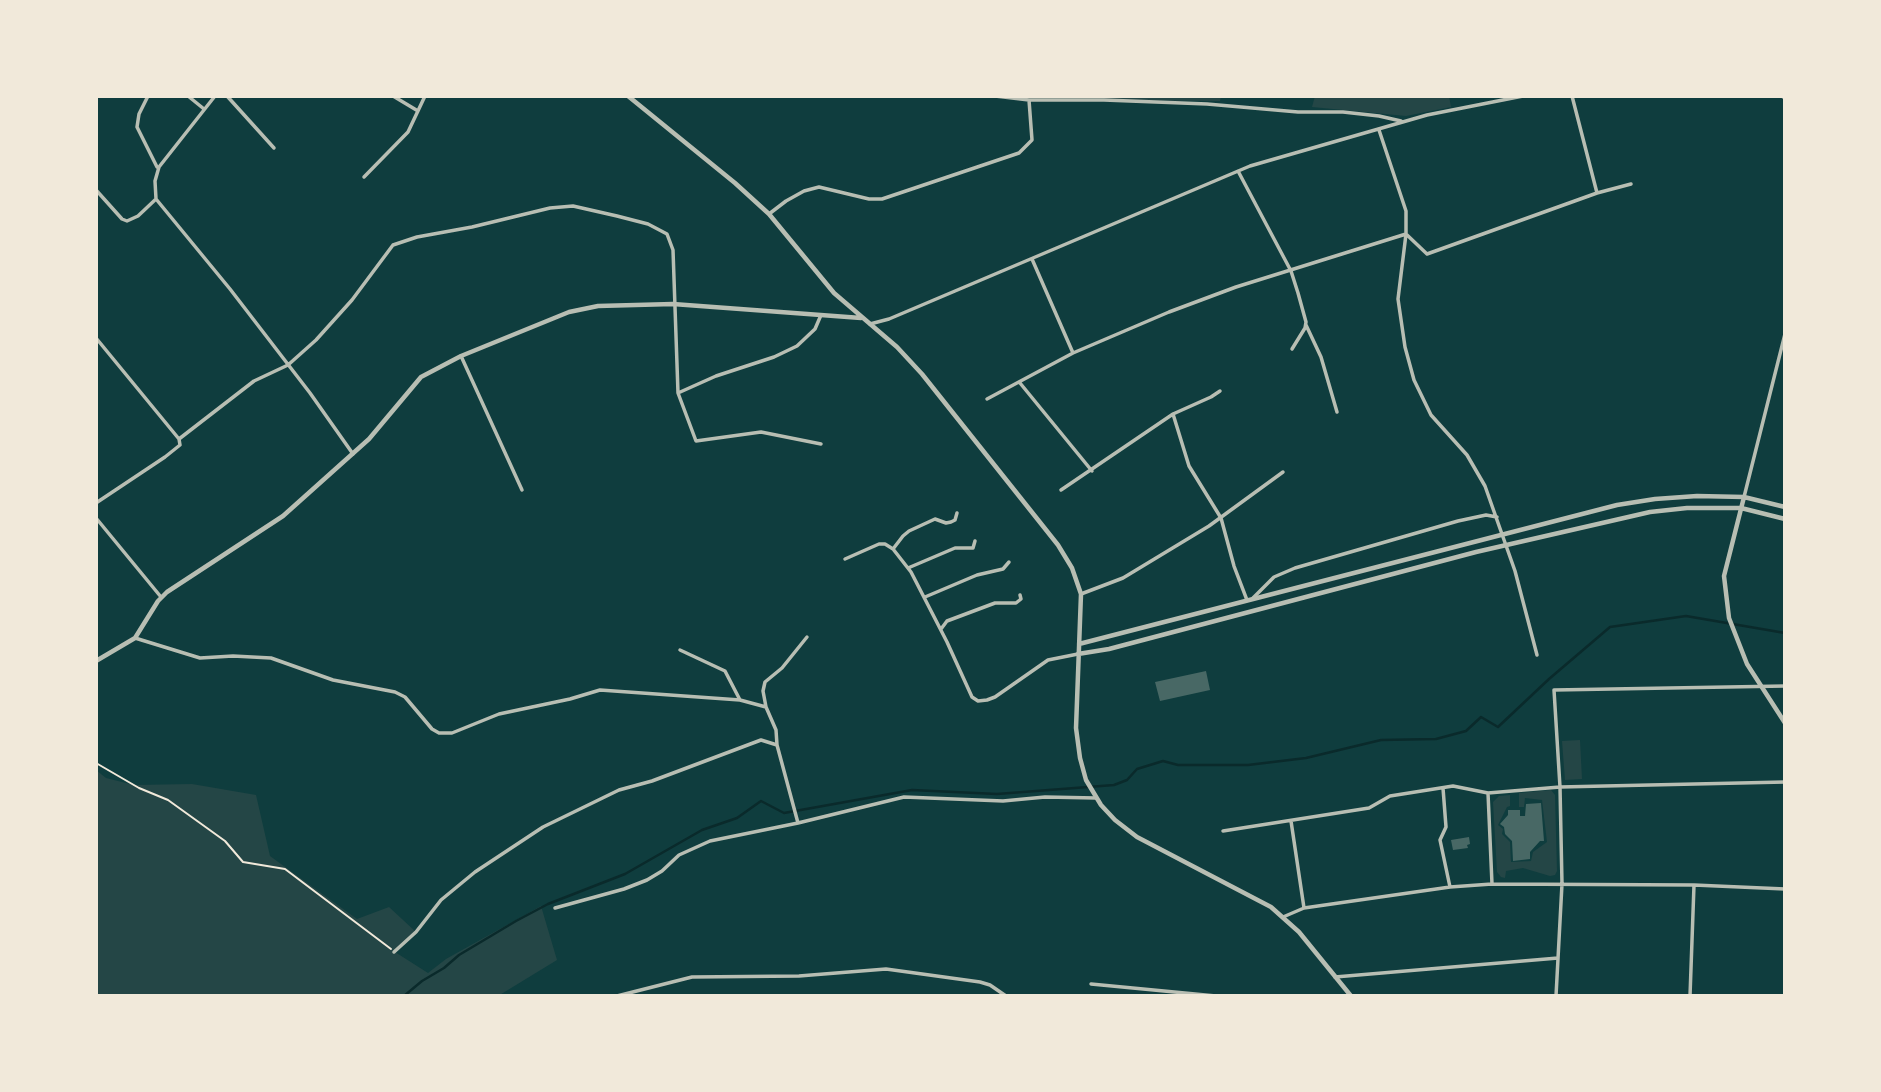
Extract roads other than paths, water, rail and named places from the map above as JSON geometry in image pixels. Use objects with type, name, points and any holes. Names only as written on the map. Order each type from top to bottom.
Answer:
[{"type":"street","points":[[96,190],[122,219],[127,221],[138,216],[156,199],[158,168],[137,127],[139,114],[148,96]]},
{"type":"street","points":[[188,96],[204,109]]},
{"type":"street","points":[[158,168],[215,96]]},
{"type":"street","points":[[227,96],[274,148]]},
{"type":"street","points":[[393,96],[418,111]]},
{"type":"street","points":[[364,177],[408,132],[425,96]]},
{"type":"street","points":[[628,96],[769,214],[834,293],[897,347],[922,374],[1059,545],[1072,568],[1081,594],[1076,728],[1086,780],[1096,798],[1115,820],[1137,837],[1271,907],[1299,932],[1351,996]]},
{"type":"street","points":[[996,96],[1029,100],[1104,100],[1207,104],[1298,112],[1343,112],[1404,122]]},
{"type":"street","points":[[870,324],[1032,259],[1238,171],[1404,122],[1523,96]]},
{"type":"street","points":[[1572,96],[1597,193]]},
{"type":"street","points":[[769,214],[786,201],[812,189],[829,188],[869,199],[882,199],[1019,153],[1032,140],[1029,100]]},
{"type":"street","points":[[1379,130],[1406,211],[1398,299],[1402,334],[1413,380],[1431,415],[1467,455],[1485,486],[1503,534],[1537,655]]},
{"type":"street","points":[[1238,171],[1291,271],[1306,324],[1321,357],[1338,412]]},
{"type":"street","points":[[1406,234],[1427,254],[1597,193],[1631,184]]},
{"type":"street","points":[[156,199],[230,289],[353,454]]},
{"type":"street","points":[[179,439],[254,381],[288,365],[316,340],[352,300],[393,245],[417,237],[550,208],[573,206],[648,224],[667,234],[673,250],[678,393],[696,441],[761,432],[821,444]]},
{"type":"street","points":[[987,399],[1073,353],[1169,312],[1236,287],[1406,234]]},
{"type":"street","points":[[1032,259],[1073,353]]},
{"type":"street","points":[[96,661],[135,638],[161,597],[182,580],[283,516],[353,454],[388,418],[421,377],[461,356],[569,312],[619,304],[673,304],[861,318]]},
{"type":"street","points":[[678,393],[797,346],[815,329],[821,313]]},
{"type":"street","points":[[1292,349],[1306,324]]},
{"type":"street","points":[[1785,334],[1724,576],[1733,631],[1747,664],[1785,723]]},
{"type":"street","points":[[96,338],[179,439],[180,445],[96,503]]},
{"type":"street","points":[[461,356],[522,490]]},
{"type":"street","points":[[1020,383],[1092,471]]},
{"type":"street","points":[[1060,490],[1092,471],[1172,414],[1220,391]]},
{"type":"street","points":[[1172,414],[1189,466],[1221,518],[1234,566],[1250,599]]},
{"type":"street","points":[[1081,594],[1123,578],[1221,518],[1283,472]]},
{"type":"street","points":[[1079,644],[1617,505],[1697,496],[1744,497],[1785,507]]},
{"type":"street","points":[[845,559],[879,544],[885,544],[893,550],[908,568],[925,597],[972,697],[978,701],[987,701],[1048,660],[1109,649],[1506,545],[1650,512],[1702,507],[1741,508],[1785,519]]},
{"type":"street","points":[[893,550],[909,531],[935,520],[951,522],[956,520],[957,513]]},
{"type":"street","points":[[1250,599],[1274,577],[1295,568],[1458,521],[1486,515],[1497,517]]},
{"type":"street","points":[[96,518],[161,597]]},
{"type":"street","points":[[908,568],[955,548],[973,548],[975,541]]},
{"type":"street","points":[[925,597],[977,575],[1003,569],[1009,562]]},
{"type":"street","points":[[941,629],[947,621],[995,603],[1016,603],[1020,600],[1020,595]]},
{"type":"street","points":[[798,823],[776,745],[776,730],[766,707],[763,691],[765,682],[782,668],[807,637]]},
{"type":"street","points":[[135,638],[200,658],[271,658],[333,680],[395,692],[405,697],[432,729],[439,733],[452,733],[499,713],[570,699],[600,690],[740,700],[766,707]]},
{"type":"street","points":[[680,650],[725,671],[740,700]]},
{"type":"street","points":[[1556,996],[1562,884],[1554,690],[1785,686]]},
{"type":"street","points":[[394,952],[416,932],[441,900],[475,872],[543,827],[619,790],[652,781],[761,740],[776,745]]},
{"type":"street","points":[[1223,831],[1369,808],[1390,796],[1453,786],[1488,793],[1560,787],[1785,782]]},
{"type":"street","points":[[1443,788],[1446,827],[1440,841],[1450,887]]},
{"type":"street","points":[[1488,793],[1492,884]]},
{"type":"street","points":[[555,908],[647,880],[662,871],[679,855],[710,841],[904,797],[1003,801],[1045,797],[1096,798]]},
{"type":"street","points":[[1290,821],[1304,908]]},
{"type":"street","points":[[1283,917],[1304,908],[1450,887],[1492,884],[1694,885],[1785,889]]},
{"type":"street","points":[[1690,996],[1694,885]]},
{"type":"street","points":[[1335,977],[1558,958]]},
{"type":"street","points":[[617,996],[692,977],[799,976],[886,969],[980,982],[1006,996]]},
{"type":"street","points":[[1091,984],[1216,996]]},
{"type":"lane","points":[[1780,96],[1785,99]]},
{"type":"waterway","points":[[404,996],[459,955],[516,921],[548,904],[625,874],[702,830],[737,818],[761,801],[784,813],[912,790],[997,794],[1114,785],[1127,780],[1137,769],[1163,761],[1178,765],[1248,765],[1306,758],[1381,740],[1436,739],[1466,731],[1481,717],[1498,727],[1610,627],[1686,616],[1785,633]]}]
